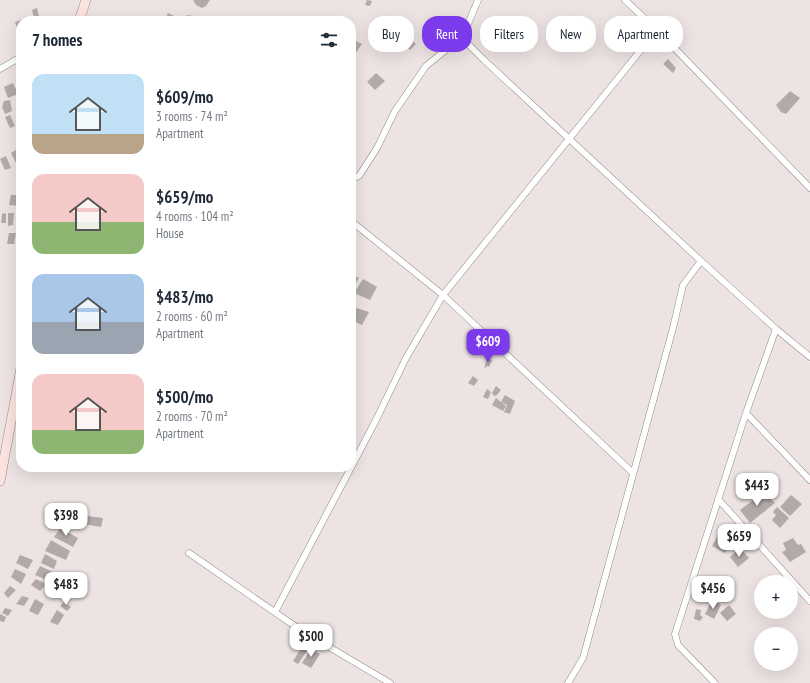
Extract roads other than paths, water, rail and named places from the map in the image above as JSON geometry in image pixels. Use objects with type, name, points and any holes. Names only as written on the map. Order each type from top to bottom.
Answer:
[{"type":"main road","points":[[81,16],[86,0]]},
{"type":"main road","points":[[0,481],[16,395]]},
{"type":"street","points":[[471,16],[478,0]]},
{"type":"street","points":[[625,0],[642,16]]},
{"type":"street","points":[[472,48],[701,261],[776,329],[810,357]]},
{"type":"street","points":[[356,177],[359,176],[378,148],[395,112],[426,66],[443,52]]},
{"type":"street","points":[[356,458],[406,358],[443,295],[639,52]]},
{"type":"street","points":[[678,52],[810,188]]},
{"type":"street","points":[[0,69],[16,60]]},
{"type":"street","points":[[356,224],[443,295],[633,473]]},
{"type":"street","points":[[568,683],[583,658],[674,328],[683,285],[701,261]]},
{"type":"street","points":[[716,683],[678,644],[675,634],[746,414],[776,329]]},
{"type":"street","points":[[746,414],[810,480]]},
{"type":"street","points":[[275,612],[349,472]]},
{"type":"street","points":[[718,499],[810,600]]},
{"type":"street","points":[[189,553],[302,631],[390,683]]}]
